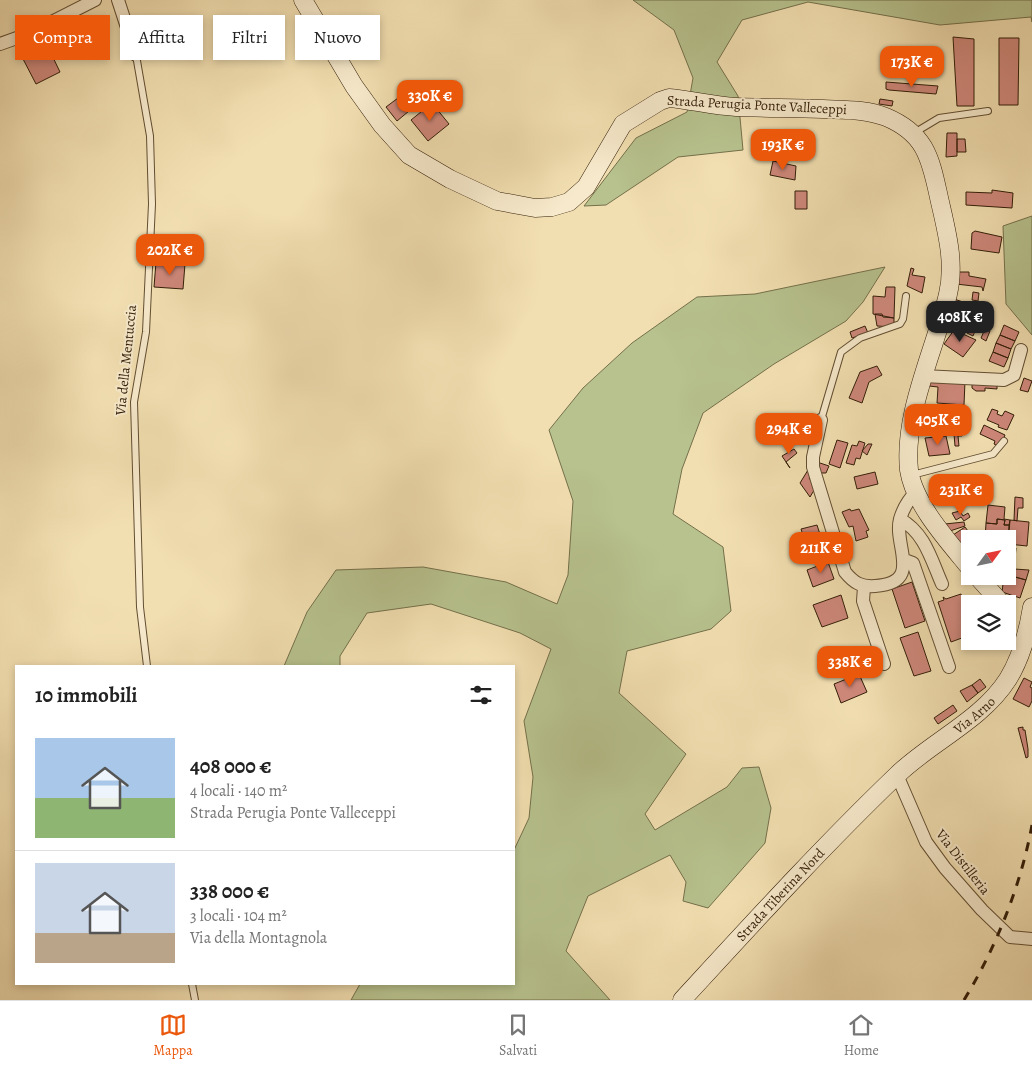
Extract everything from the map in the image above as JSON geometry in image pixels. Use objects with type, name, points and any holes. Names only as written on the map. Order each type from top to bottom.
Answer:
[{"type":"street","points":[[0,44],[28,34],[95,0]]},
{"type":"street","name":"Via della Mentuccia","points":[[118,0],[123,15]]},
{"type":"street","name":"Strada Perugia Ponte Valleceppi","points":[[303,0],[354,86],[382,125],[409,155],[450,179],[497,201],[535,208],[552,207],[569,202],[586,187],[623,124],[660,101],[669,98],[733,106],[873,112],[901,124],[913,133],[922,144],[931,161],[950,254],[948,293],[923,376],[910,445],[910,475],[916,492],[942,533],[961,557]]},
{"type":"street","points":[[923,376],[1004,380],[1014,375],[1021,350]]},
{"type":"street","points":[[821,420],[813,457],[813,467],[845,572],[852,580],[864,586],[894,582],[902,572],[905,560],[900,519],[910,499],[916,492]]},
{"type":"street","points":[[900,519],[910,524],[924,540],[942,584]]},
{"type":"street","points":[[905,560],[913,563],[949,667]]},
{"type":"street","points":[[985,585],[994,595]]},
{"type":"street","points":[[864,586],[863,601],[884,664]]},
{"type":"street","points":[[1016,609],[1032,611]]},
{"type":"street","name":"Via Arno","points":[[881,791],[897,775],[982,708],[1007,679],[1018,659],[1032,611]]},
{"type":"street","name":"Via Distilleria","points":[[897,775],[926,842],[945,868],[982,910],[1010,937],[1032,939]]},
{"type":"street","name":"Strada Tiberina Nord","points":[[682,1000],[881,791]]},
{"type":"lane","name":"Via della Mentuccia","points":[[137,60],[150,136],[152,204],[146,332],[134,402],[140,607],[147,665]]},
{"type":"lane","points":[[913,133],[939,118],[988,111]]},
{"type":"lane","points":[[821,420],[841,352],[860,338],[900,324],[903,319],[906,296]]},
{"type":"lane","points":[[910,475],[993,454],[1004,441]]},
{"type":"lane","points":[[192,985],[195,1000]]},
{"type":"green space","points":[[633,0],[1032,0],[1032,22],[1031,17],[940,25],[808,2],[742,20],[717,62],[738,96],[743,150],[678,157],[606,205],[584,206],[636,138],[687,112],[693,78],[674,30]]},
{"type":"green space","points":[[1032,216],[1032,335],[1006,304],[1003,226]]},
{"type":"green space","points":[[885,267],[863,302],[846,321],[774,364],[703,413],[682,469],[673,514],[723,547],[731,611],[711,629],[627,651],[619,693],[686,754],[645,814],[655,830],[727,787],[742,768],[759,767],[771,808],[765,843],[708,908],[683,901],[686,882],[670,855],[588,896],[566,951],[610,1000],[351,1000],[359,985],[515,985],[515,848],[529,818],[533,777],[524,721],[551,649],[520,633],[431,604],[367,613],[340,656],[340,665],[284,665],[307,612],[336,570],[423,567],[506,582],[557,604],[568,575],[573,501],[549,430],[583,388],[632,343],[697,297],[755,294]]},
{"type":"building","points":[[953,37],[974,39],[974,106],[957,106]]},
{"type":"building","points":[[999,38],[1019,38],[1018,105],[999,105]]},
{"type":"building","points":[[24,60],[54,60],[60,72],[36,84]]},
{"type":"building","points":[[886,82],[938,86],[936,94],[889,90],[886,89]]},
{"type":"building","points":[[398,98],[409,111],[397,121],[386,107]]},
{"type":"building","points":[[880,99],[893,101],[892,106],[879,104]]},
{"type":"building","points":[[432,103],[449,124],[428,141],[411,120]]},
{"type":"building","points":[[947,133],[957,133],[957,156],[946,157]]},
{"type":"building","points":[[957,139],[965,139],[966,152],[957,152]]},
{"type":"building","points":[[773,161],[796,166],[795,180],[770,175]]},
{"type":"building","points":[[992,190],[1013,193],[1012,208],[966,205],[966,192],[992,193]]},
{"type":"building","points":[[795,191],[807,191],[807,209],[795,209]]},
{"type":"building","points":[[975,231],[1002,237],[999,253],[971,249],[972,233]]},
{"type":"building","points":[[156,262],[185,264],[183,289],[154,287]]},
{"type":"building","points":[[911,268],[914,269],[912,275],[925,277],[922,293],[907,286]]},
{"type":"building","points":[[957,272],[969,272],[969,276],[986,279],[983,291],[982,287],[956,284]]},
{"type":"building","points":[[886,287],[895,287],[894,318],[873,314],[873,296],[885,297]]},
{"type":"building","points":[[973,292],[979,293],[978,301],[972,300]]},
{"type":"building","points":[[954,299],[969,304],[961,325],[955,323],[957,318],[948,315]]},
{"type":"building","points":[[980,306],[988,309],[981,322],[973,319]]},
{"type":"building","points":[[875,314],[894,318],[894,327],[877,326]]},
{"type":"building","points":[[972,324],[977,326],[973,336],[967,333]]},
{"type":"building","points":[[1004,325],[1019,332],[1015,341],[1000,335]]},
{"type":"building","points":[[865,326],[868,333],[852,338],[850,332]]},
{"type":"building","points":[[985,329],[990,331],[986,341],[981,338]]},
{"type":"building","points":[[954,330],[976,340],[963,357],[944,344]]},
{"type":"building","points":[[1000,335],[1015,341],[1011,349],[996,343]]},
{"type":"building","points":[[996,343],[1011,349],[1008,358],[993,352]]},
{"type":"building","points":[[993,352],[1008,358],[1004,367],[989,361]]},
{"type":"building","points":[[877,366],[882,375],[869,382],[862,403],[849,398],[860,372]]},
{"type":"building","points":[[1024,378],[1032,381],[1028,392],[1020,390]]},
{"type":"building","points":[[930,379],[965,381],[964,405],[937,403],[938,387],[929,386]]},
{"type":"building","points":[[972,382],[997,383],[997,389],[985,388],[985,391],[976,391],[972,388]]},
{"type":"building","points":[[992,409],[998,411],[997,414],[1002,416],[1005,411],[1014,415],[1007,430],[987,420]]},
{"type":"building","points":[[984,425],[1005,435],[1000,447],[994,444],[995,441],[980,434]]},
{"type":"building","points":[[962,426],[962,436],[958,436],[959,446],[955,446],[954,434],[947,435],[946,428]]},
{"type":"building","points":[[946,436],[950,454],[929,456],[925,438]]},
{"type":"building","points":[[837,440],[848,443],[840,468],[829,464]]},
{"type":"building","points":[[859,441],[865,443],[860,459],[856,458],[854,465],[846,463],[852,445],[857,446]]},
{"type":"building","points":[[868,444],[872,444],[867,455],[862,451]]},
{"type":"building","points":[[794,449],[797,453],[786,462],[782,456]]},
{"type":"building","points":[[817,462],[829,466],[826,473],[817,473]]},
{"type":"building","points":[[808,470],[813,474],[809,478],[816,487],[810,497],[800,483]]},
{"type":"building","points":[[875,472],[878,484],[857,489],[854,477]]},
{"type":"building","points":[[1015,497],[1023,498],[1023,508],[1018,508],[1017,521],[1014,520]]},
{"type":"building","points":[[988,505],[1005,507],[1004,519],[1010,520],[1009,525],[1004,525],[1005,520],[997,519],[997,524],[986,523]]},
{"type":"building","points":[[850,509],[851,511],[859,509],[869,530],[866,531],[868,537],[856,541],[853,526],[849,527],[842,512]]},
{"type":"building","points":[[960,511],[963,516],[968,513],[970,517],[964,521],[961,517],[956,520],[952,513]]},
{"type":"building","points":[[997,519],[1005,520],[1004,525],[1009,525],[1009,530],[986,530],[986,523],[997,524]]},
{"type":"building","points":[[1010,520],[1029,522],[1027,546],[1016,545],[1016,530],[1009,530]]},
{"type":"building","points":[[964,522],[965,526],[950,531],[945,524]]},
{"type":"building","points":[[817,525],[825,550],[809,554],[801,529]]},
{"type":"building","points":[[965,527],[967,530],[961,530],[961,546],[953,535]]},
{"type":"building","points":[[828,562],[834,579],[813,587],[807,570]]},
{"type":"building","points":[[1016,569],[1029,570],[1026,580],[1016,577]]},
{"type":"building","points":[[1016,577],[1026,580],[1020,598],[1016,595],[1002,592],[1003,585],[1016,585]]},
{"type":"building","points":[[912,582],[925,621],[905,628],[892,589]]},
{"type":"building","points":[[841,595],[848,618],[822,627],[813,605]]},
{"type":"building","points":[[961,595],[961,638],[951,642],[938,602],[944,600],[943,597],[946,599]]},
{"type":"building","points":[[918,632],[931,671],[914,676],[900,638]]},
{"type":"building","points":[[859,674],[867,692],[841,703],[834,684]]},
{"type":"building","points":[[1024,678],[1032,682],[1030,687],[1032,688],[1032,701],[1029,707],[1013,699]]},
{"type":"building","points":[[980,679],[986,687],[978,693],[972,685]]},
{"type":"building","points":[[972,685],[978,693],[967,702],[960,691]]},
{"type":"building","points":[[953,705],[957,711],[938,724],[934,718]]},
{"type":"building","points":[[1023,727],[1028,749],[1028,757],[1026,758],[1018,728]]},
{"type":"railway","points":[[964,1000],[987,959],[1006,916],[1021,870],[1032,825]]}]
